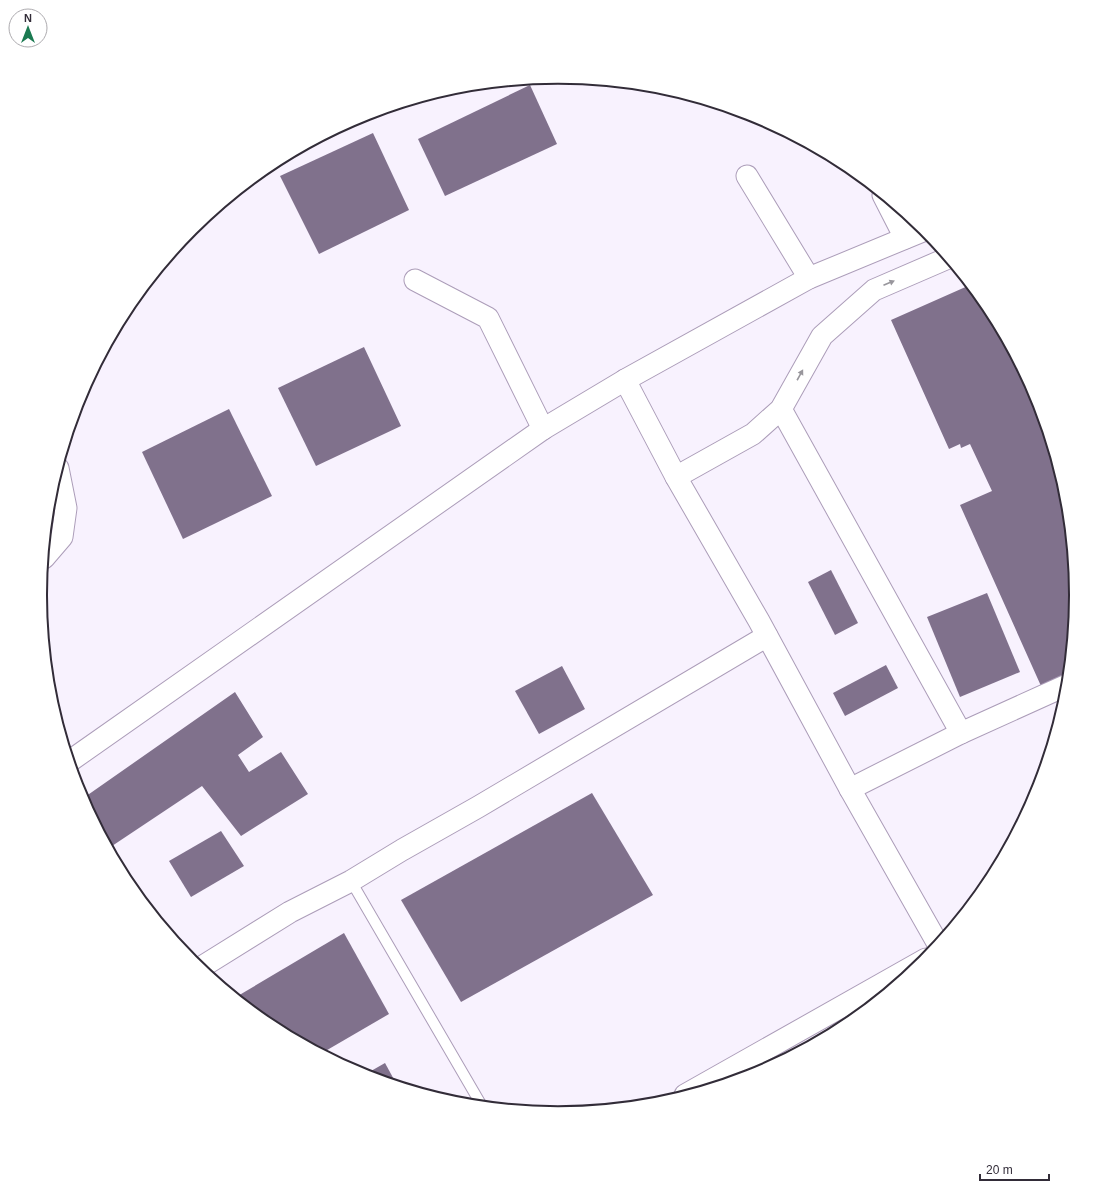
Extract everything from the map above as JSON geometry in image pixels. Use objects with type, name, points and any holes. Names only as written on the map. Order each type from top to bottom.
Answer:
[{"type":"street","points":[[747,176],[809,278]]},
{"type":"street","points":[[888,206],[905,238]]},
{"type":"street","points":[[74,758],[543,429],[624,380],[809,278],[918,233]]},
{"type":"street","points":[[676,477],[753,434],[781,409],[822,336],[874,290],[944,260]]},
{"type":"street","points":[[415,280],[488,318],[543,429]]},
{"type":"street","points":[[624,380],[676,477],[767,636],[850,789],[935,939]]},
{"type":"street","points":[[781,409],[961,733]]},
{"type":"street","points":[[49,552],[62,537],[66,508],[60,480]]},
{"type":"street","points":[[206,964],[290,912],[351,881],[767,636]]},
{"type":"street","points":[[850,789],[961,733],[1060,688]]},
{"type":"street","points":[[703,1085],[901,973]]},
{"type":"lane","points":[[351,881],[478,1100]]},
{"type":"building","points":[[530,85],[557,144],[445,196],[418,139]]},
{"type":"building","points":[[373,133],[409,210],[319,254],[280,176]]},
{"type":"building","points":[[965,287],[983,311],[1001,340],[1016,369],[1030,399],[1052,463],[1065,528],[1069,595],[1068,628],[1062,677],[1041,686],[960,505],[992,491],[970,444],[961,448],[960,444],[949,449],[891,320]]},
{"type":"building","points":[[364,347],[401,426],[316,466],[278,388]]},
{"type":"building","points":[[229,409],[272,496],[183,539],[142,452]]},
{"type":"building","points":[[831,570],[858,623],[835,635],[808,582]]},
{"type":"building","points":[[987,593],[1020,672],[960,697],[927,617]]},
{"type":"building","points":[[886,665],[898,688],[845,716],[833,693]]},
{"type":"building","points":[[562,666],[585,709],[539,734],[515,691]]},
{"type":"building","points":[[235,692],[263,737],[238,755],[249,772],[281,752],[308,794],[241,836],[202,786],[113,846],[88,795]]},
{"type":"building","points":[[592,793],[653,895],[461,1002],[401,900]]},
{"type":"building","points":[[221,831],[244,866],[191,897],[169,861]]},
{"type":"building","points":[[344,933],[389,1014],[327,1050],[302,1038],[274,1020],[240,995]]},
{"type":"building","points":[[385,1063],[394,1079],[372,1071]]}]
